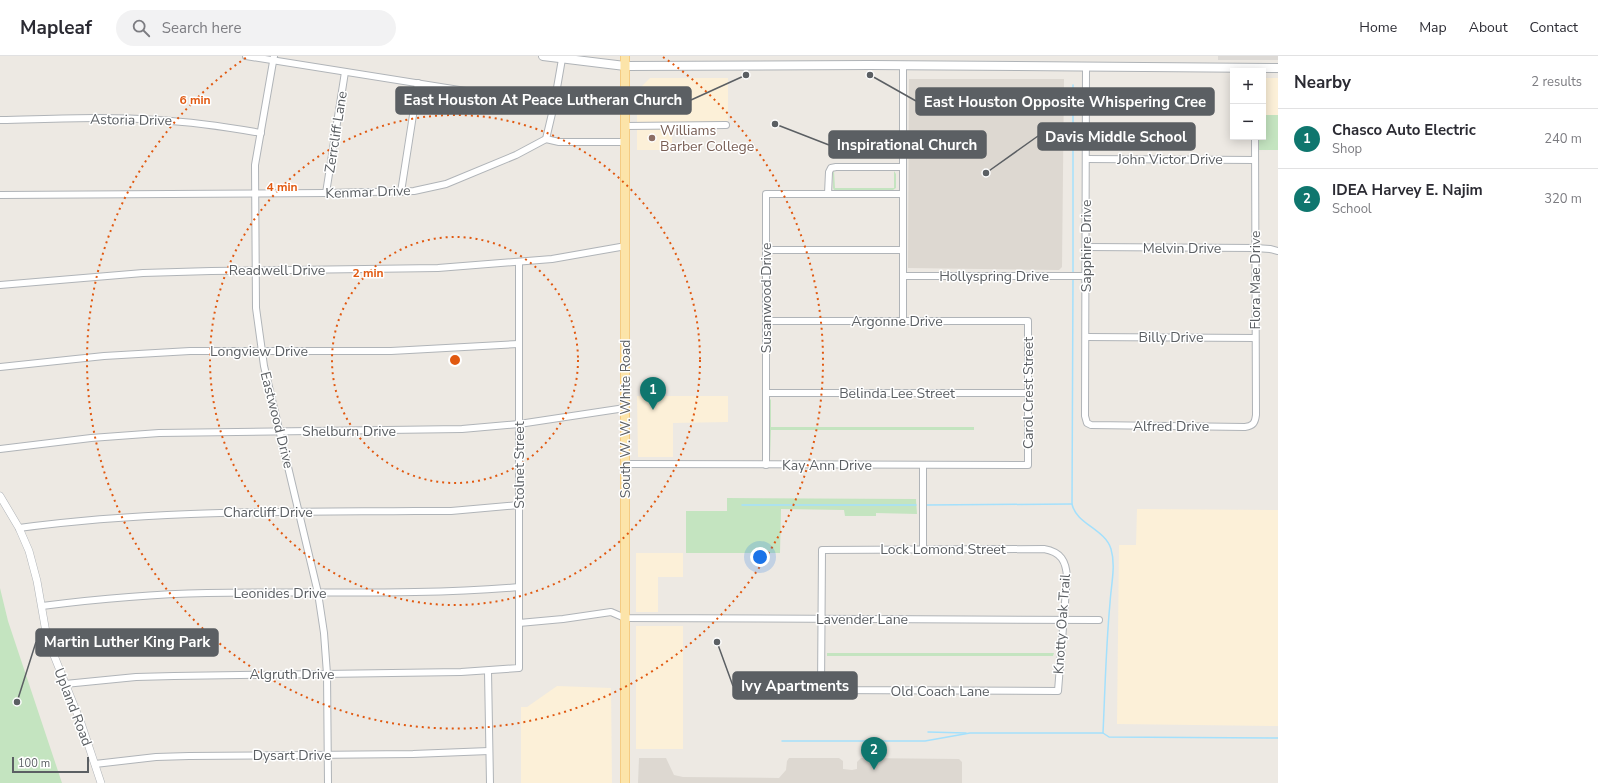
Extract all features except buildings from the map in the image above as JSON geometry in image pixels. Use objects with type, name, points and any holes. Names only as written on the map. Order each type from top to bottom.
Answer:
[{"type":"main road","points":[[543,56],[625,66],[903,66],[1230,70]]},
{"type":"main road","name":"South W. W. White Road","points":[[625,56],[625,783]]},
{"type":"main road","points":[[1266,69],[1278,68]]},
{"type":"street","points":[[246,56],[274,58],[345,72],[554,105]]},
{"type":"street","name":"Eastwood Drive","points":[[274,58],[255,165],[256,308],[262,351],[279,431],[300,512],[318,593],[324,633],[327,674],[328,783]]},
{"type":"street","points":[[562,59],[546,139],[559,142],[625,142]]},
{"type":"street","points":[[903,66],[903,321]]},
{"type":"street","name":"Sapphire Drive","points":[[1086,68],[1085,416],[1087,423]]},
{"type":"street","name":"Zerrcliff Lane","points":[[326,193],[345,72]]},
{"type":"street","points":[[401,192],[418,83]]},
{"type":"street","name":"Astoria Drive","points":[[0,120],[158,120],[217,126],[261,133]]},
{"type":"street","points":[[625,126],[726,125]]},
{"type":"street","name":"Kenmar Drive","points":[[0,195],[401,192],[426,189],[446,184],[516,155],[546,139]]},
{"type":"street","name":"Flora Mae Drive","points":[[1255,140],[1255,422]]},
{"type":"street","name":"John Victor Drive","points":[[1086,159],[1255,160]]},
{"type":"street","points":[[828,194],[829,172],[831,168],[903,167]]},
{"type":"street","name":"Susanwood Drive","points":[[766,464],[766,194],[903,194]]},
{"type":"street","name":"Readwell Drive","points":[[0,285],[143,273],[438,268],[519,262],[579,255],[626,246]]},
{"type":"street","name":"Melvin Drive","points":[[1086,247],[1255,248],[1278,251]]},
{"type":"street","points":[[766,250],[903,250]]},
{"type":"street","name":"Stolnet Street","points":[[519,262],[519,668]]},
{"type":"street","name":"Hollyspring Drive","points":[[903,276],[1086,276]]},
{"type":"street","name":"Argonne Drive","points":[[766,321],[1028,322]]},
{"type":"street","name":"Carol Crest Street","points":[[1028,322],[1028,465]]},
{"type":"street","name":"Billy Drive","points":[[1086,337],[1255,338]]},
{"type":"street","name":"Longview Drive","points":[[0,367],[125,355],[190,351],[391,351],[518,344]]},
{"type":"street","name":"Belinda Lee Street","points":[[766,393],[1028,393]]},
{"type":"street","name":"Shelburn Drive","points":[[0,449],[69,440],[159,434],[279,431],[430,430],[519,424],[625,408]]},
{"type":"street","name":"Alfred Drive","points":[[1087,423],[1096,426],[1245,427],[1252,425],[1255,422]]},
{"type":"street","name":"Kay Ann Drive","points":[[626,464],[1028,465]]},
{"type":"street","points":[[923,465],[923,550]]},
{"type":"street","name":"Upland Road","points":[[0,496],[19,528],[32,561],[42,606],[47,638],[66,684],[101,783]]},
{"type":"street","name":"Charcliff Drive","points":[[19,528],[122,516],[194,513],[451,511],[519,505]]},
{"type":"street","name":"Lock Lomond Street","points":[[822,619],[822,550],[1044,549],[1050,550],[1061,557]]},
{"type":"street","name":"Knotty Oak Trail","points":[[1058,691],[1067,577],[1065,562],[1061,557]]},
{"type":"street","name":"Leonides Drive","points":[[42,606],[89,600],[153,595],[207,593],[461,591],[519,587]]},
{"type":"street","points":[[519,623],[563,619],[611,612],[625,618]]},
{"type":"street","name":"Lavender Lane","points":[[625,618],[1099,620]]},
{"type":"street","name":"Old Coach Lane","points":[[822,619],[821,690],[1058,691]]},
{"type":"street","name":"Algruth Drive","points":[[66,684],[174,676],[327,674],[519,668]]},
{"type":"street","points":[[488,670],[490,783]]},
{"type":"street","name":"Dysart Drive","points":[[95,764],[156,757],[182,756],[454,753],[489,751]]},
{"type":"shaded area","points":[[1218,56],[1278,56],[1278,60],[1218,60]]},
{"type":"shaded area","points":[[650,78],[728,78],[728,123],[637,123],[637,91]]},
{"type":"shaded area","points":[[1266,78],[1278,78],[1278,115],[1266,115]]},
{"type":"shaded area","points":[[909,79],[1064,79],[1062,267],[1059,270],[908,268]]},
{"type":"shaded area","points":[[637,129],[672,129],[672,150],[637,150]]},
{"type":"shaded area","points":[[637,396],[728,396],[728,422],[673,423],[673,457],[638,457]]},
{"type":"shaded area","points":[[1137,509],[1278,510],[1278,726],[1117,724],[1119,545],[1136,545]]},
{"type":"shaded area","points":[[636,553],[683,553],[683,577],[658,577],[658,612],[636,612]]},
{"type":"shaded area","points":[[636,626],[683,626],[683,749],[636,749]]},
{"type":"shaded area","points":[[557,686],[611,688],[612,783],[521,783],[521,707],[527,707]]},
{"type":"shaded area","points":[[639,758],[666,758],[674,775],[683,777],[779,778],[786,770],[787,761],[789,758],[839,758],[843,761],[843,769],[852,770],[857,769],[857,762],[861,758],[959,759],[962,762],[962,783],[638,783]]},
{"type":"green space","points":[[1266,115],[1278,115],[1278,150],[1259,150],[1259,140],[1266,140]]},
{"type":"green space","points":[[834,171],[835,188],[894,188],[894,171],[896,174],[896,188],[893,190],[834,190]]},
{"type":"green space","points":[[771,399],[771,427],[974,427],[974,430],[771,430],[771,459],[769,401]]},
{"type":"green space","points":[[727,498],[916,499],[917,514],[876,513],[876,516],[845,516],[844,510],[781,509],[780,553],[686,553],[686,511],[727,511]]},
{"type":"green space","points":[[0,588],[8,621],[62,783],[0,783]]},
{"type":"green space","points":[[827,653],[1054,653],[1053,656],[827,656]]},
{"type":"waterway","points":[[1073,85],[1073,273]]},
{"type":"waterway","points":[[1073,277],[1072,504],[1079,517],[1103,536],[1108,542],[1111,549],[1113,562],[1103,733],[1109,737],[1278,738]]},
{"type":"waterway","points":[[927,505],[1072,504]]},
{"type":"waterway","points":[[742,505],[916,505]]},
{"type":"waterway","points":[[928,732],[966,733]]},
{"type":"waterway","points":[[782,741],[925,741],[970,733],[1103,733]]},
{"type":"place","name":"East Houston At Peace Lutheran Church","points":[[746,75]]},
{"type":"place","name":"East Houston Opposite Whispering Cree","points":[[870,75]]},
{"type":"place","name":"Inspirational Church","points":[[775,124]]},
{"type":"place","name":"Williams Barber College","points":[[652,138]]},
{"type":"place","name":"Davis Middle School","points":[[986,173]]},
{"type":"place","name":"Chasco Auto Electric","points":[[653,410]]},
{"type":"place","name":"Ivy Apartments","points":[[717,642]]},
{"type":"place","name":"Martin Luther King Park","points":[[17,702]]},
{"type":"place","name":"IDEA Harvey E. Najim","points":[[874,770]]}]
